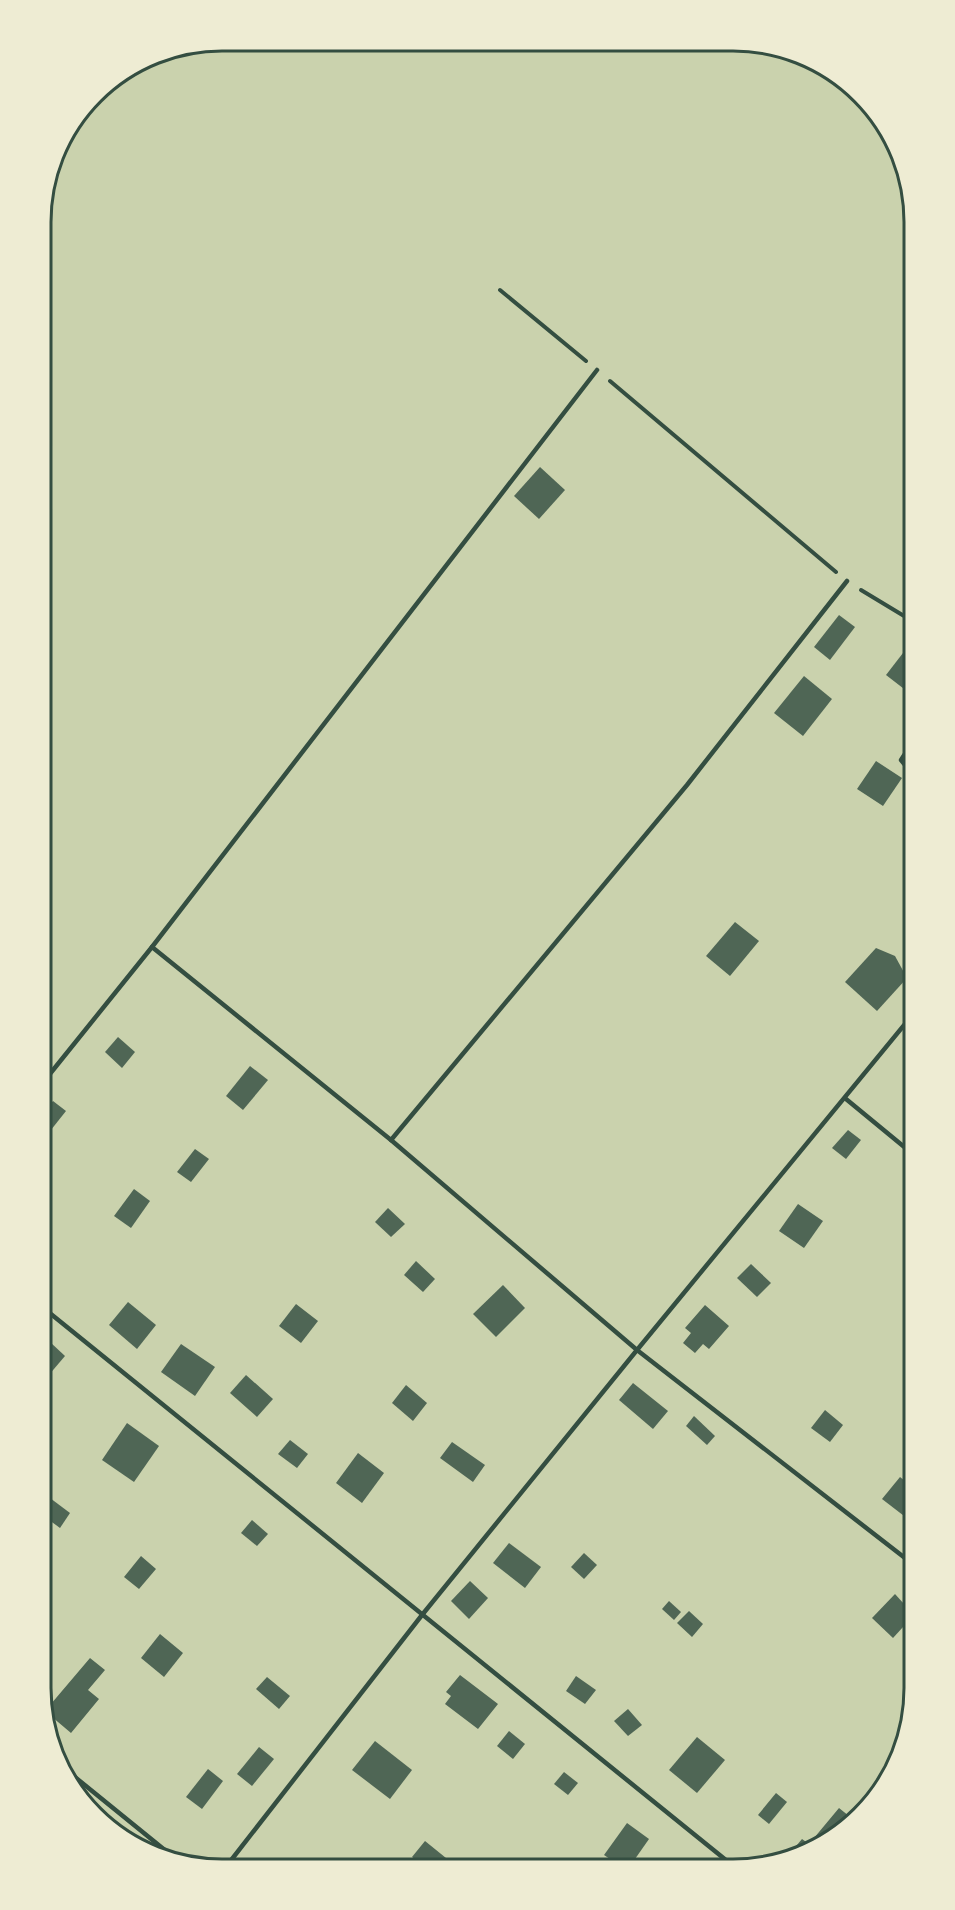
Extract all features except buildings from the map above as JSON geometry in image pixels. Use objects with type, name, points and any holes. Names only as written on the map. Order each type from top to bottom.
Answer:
[{"type":"lane","points":[[51,1073],[152,947],[597,370]]},
{"type":"lane","points":[[391,1140],[687,785],[847,581]]},
{"type":"lane","points":[[152,947],[391,1140],[637,1350],[904,1557]]},
{"type":"lane","points":[[232,1859],[422,1615],[904,1026]]},
{"type":"lane","points":[[846,1099],[904,1147]]},
{"type":"lane","points":[[51,1314],[725,1859]]},
{"type":"lane","points":[[78,1780],[162,1848]]},
{"type":"path","points":[[500,290],[847,581],[904,616]]},
{"type":"green space","points":[[210,51],[756,52],[788,60],[809,69],[846,93],[875,127],[895,167],[904,210],[904,1700],[895,1743],[886,1764],[869,1792],[846,1817],[828,1830],[788,1850],[745,1859],[199,1858],[156,1846],[118,1824],[93,1801],[80,1783],[60,1743],[51,1700],[51,210],[54,188],[64,156],[86,118],[109,93],[136,74],[156,64],[188,54]]}]
